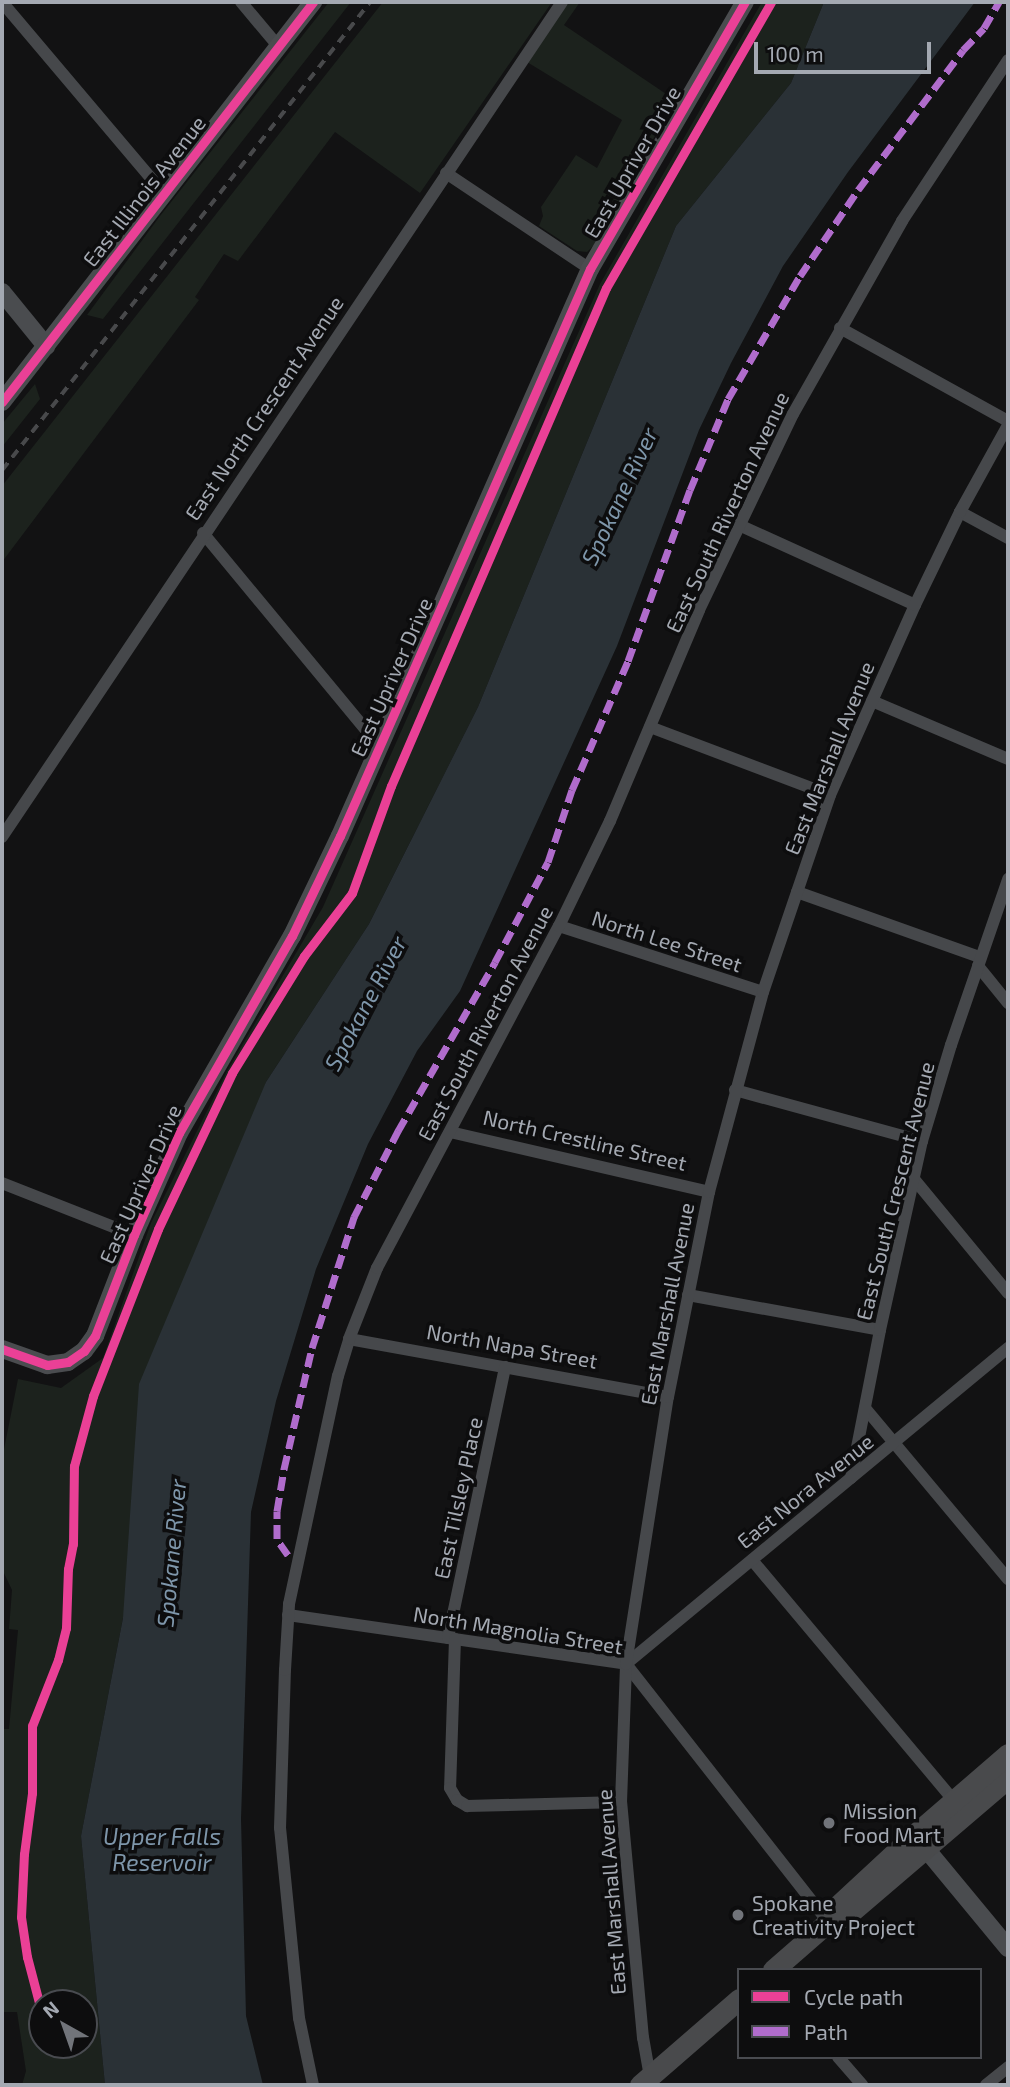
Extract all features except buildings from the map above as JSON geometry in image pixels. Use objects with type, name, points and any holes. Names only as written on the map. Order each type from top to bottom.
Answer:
[{"type":"main road","points":[[774,1968],[828,1922],[839,1922],[920,1842],[954,1801],[1008,1754]]},
{"type":"main road","points":[[920,1842],[1008,1778]]},
{"type":"main road","points":[[645,2081],[737,2001]]},
{"type":"street","points":[[2,2],[164,194]]},
{"type":"street","points":[[241,2],[278,46]]},
{"type":"street","name":"East Illinois Avenue","points":[[2,402],[313,2]]},
{"type":"street","name":"East North Crescent Avenue","points":[[2,837],[203,533],[562,2]]},
{"type":"street","name":"East Upriver Drive","points":[[2,1349],[47,1365],[68,1362],[84,1351],[95,1336],[134,1235],[200,1094],[292,936],[590,269],[745,2]]},
{"type":"street","name":"East South Riverton Avenue","points":[[313,2085],[299,2018],[280,1828],[288,1615],[335,1389],[349,1339],[377,1268],[559,926],[610,821],[699,610],[793,414],[928,179],[1008,60]]},
{"type":"street","points":[[446,173],[590,269]]},
{"type":"street","points":[[2,292],[46,346]]},
{"type":"street","points":[[840,328],[1008,423]]},
{"type":"street","name":"East Marshall Avenue","points":[[645,2081],[621,1802],[626,1664],[668,1397],[709,1192],[763,992],[830,795],[915,604],[1008,423]]},
{"type":"street","points":[[960,512],[1008,538]]},
{"type":"street","points":[[739,525],[915,604]]},
{"type":"street","points":[[203,533],[379,746]]},
{"type":"street","points":[[872,701],[1008,759]]},
{"type":"street","points":[[650,727],[830,795]]},
{"type":"street","name":"East South Crescent Avenue","points":[[851,1478],[880,1330],[922,1141],[1008,879]]},
{"type":"street","points":[[797,892],[979,962],[1008,1003]]},
{"type":"street","name":"North Lee Street","points":[[559,926],[763,992]]},
{"type":"street","points":[[735,1090],[922,1141]]},
{"type":"street","name":"North Crestline Street","points":[[450,1132],[709,1192]]},
{"type":"street","points":[[914,1180],[1008,1293]]},
{"type":"street","points":[[2,1183],[134,1235]]},
{"type":"street","points":[[688,1295],[880,1330]]},
{"type":"street","name":"North Napa Street","points":[[349,1339],[668,1397]]},
{"type":"street","name":"East Nora Avenue","points":[[626,1664],[1008,1348]]},
{"type":"street","name":"East Tilsley Place","points":[[506,1367],[451,1638],[450,1788],[457,1800],[467,1806],[621,1802]]},
{"type":"street","points":[[865,1408],[1008,1579]]},
{"type":"street","points":[[752,1560],[954,1801]]},
{"type":"street","name":"North Magnolia Street","points":[[288,1615],[626,1664],[828,1922]]},
{"type":"street","points":[[920,1842],[1008,1948]]},
{"type":"street","points":[[840,2059],[862,2085]]},
{"type":"street","points":[[986,2085],[1008,2067]]},
{"type":"shaded area","points":[[329,2],[351,2],[103,319],[87,315],[160,216]]},
{"type":"shaded area","points":[[383,2],[552,2],[420,193],[335,132],[238,261],[224,254],[195,297],[199,300],[2,562],[2,486]]},
{"type":"shaded area","points":[[567,2],[580,2],[564,25],[675,100],[594,245],[587,252],[577,251],[539,226],[543,216],[541,207],[576,155],[597,168],[622,120],[527,62]]},
{"type":"shaded area","points":[[762,2],[824,2],[791,83],[676,226],[478,707],[369,924],[266,1082],[123,1618],[81,1836],[96,1989],[28,1989],[28,2059],[98,2059],[98,2012],[105,2085],[22,2085],[26,2071],[17,2012],[4,2012],[2,1997],[2,1729],[9,1729],[18,1630],[9,1629],[12,1590],[2,1569],[2,1459],[18,1379],[61,1388],[103,1358],[151,1223],[227,1071],[323,907],[600,284]]},
{"type":"shaded area","points":[[35,384],[40,399],[2,447],[2,424]]},
{"type":"water","name":"Upper Falls Reservoir","points":[[824,2],[975,2],[848,172],[783,266],[731,363],[699,430],[617,646],[460,991],[417,1051],[368,1144],[316,1269],[276,1401],[251,1512],[241,1819],[246,2016],[263,2085],[105,2085],[98,1989],[96,1989],[81,1836],[123,1618],[139,1384],[266,1082],[369,924],[478,707],[676,226],[791,83]]},
{"type":"railway","points":[[2,470],[370,2]]},
{"type":"marked path","points":[[288,1555],[277,1539],[277,1511],[284,1469],[312,1348],[354,1217],[398,1131],[495,962],[548,862],[572,790],[628,661],[690,490],[728,399],[800,276],[858,190],[963,50],[984,28],[999,2]]},
{"type":"cycle path","points":[[2,402],[313,2]]},
{"type":"cycle path","points":[[2,1349],[47,1365],[68,1362],[84,1351],[95,1336],[134,1235],[179,1133],[292,936],[340,836],[590,269],[745,2]]},
{"type":"cycle path","points":[[35,1989],[21,1917],[24,1854],[32,1793],[32,1726],[58,1660],[66,1628],[68,1569],[73,1544],[74,1466],[93,1396],[158,1229],[232,1073],[304,956],[352,893],[391,786],[606,288],[771,2]]},
{"type":"place","name":"Mission Food Mart","points":[[829,1823]]},
{"type":"place","name":"Spokane Creativity Project","points":[[738,1915]]},
{"type":"water label","name":"Spokane River","points":[[619,496]]},
{"type":"water label","name":"Spokane River","points":[[365,1003]]},
{"type":"water label","name":"Spokane River","points":[[171,1553]]}]
